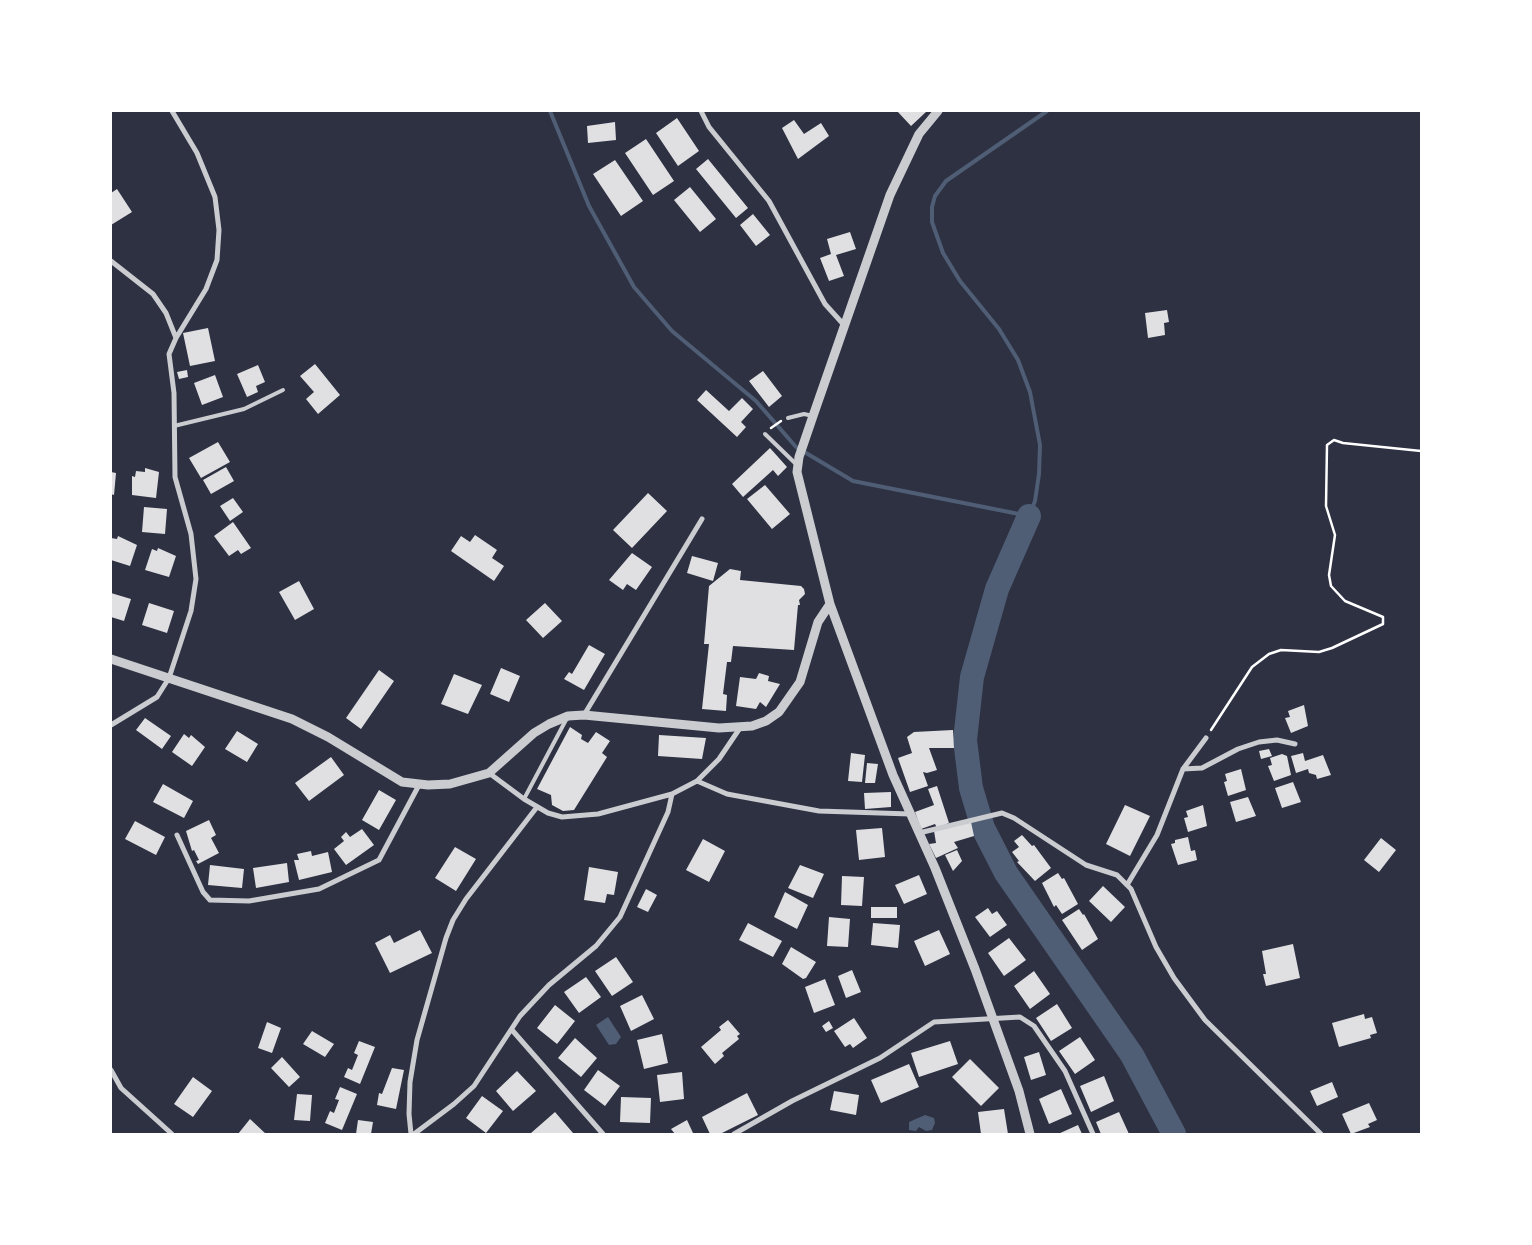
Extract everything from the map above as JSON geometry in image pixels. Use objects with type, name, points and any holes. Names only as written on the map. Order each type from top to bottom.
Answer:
[{"type":"street","points":[[111,725],[157,697],[169,678],[191,611],[196,579],[191,534],[175,477],[169,354],[176,338],[206,289],[217,260],[219,230],[215,197],[197,153],[172,111]]},
{"type":"street","points":[[701,111],[709,127],[769,201],[825,304],[844,324]]},
{"type":"street","points":[[938,111],[919,134],[890,196],[798,461],[799,486],[830,604],[893,775],[919,833],[992,1017],[1019,1091],[1030,1134]]},
{"type":"street","points":[[111,261],[152,294],[166,313],[176,338]]},
{"type":"street","points":[[584,715],[702,519]]},
{"type":"street","points":[[111,659],[292,719],[328,737],[402,782],[419,784],[461,783],[489,773],[534,733],[568,716],[584,715],[683,726],[740,728],[766,721],[779,712],[791,697],[806,669],[818,622],[830,604]]},
{"type":"street","points":[[489,773],[537,807],[562,817],[598,814],[672,794],[697,781],[720,759],[740,728]]},
{"type":"street","points":[[1127,884],[1157,835],[1183,769],[1206,738]]},
{"type":"street","points":[[1183,769],[1202,768],[1238,749],[1259,742],[1277,740],[1295,744]]},
{"type":"street","points":[[697,781],[727,794],[819,812],[910,814]]},
{"type":"street","points":[[177,836],[203,892],[210,900],[250,901],[320,889],[379,860],[419,784]]},
{"type":"street","points":[[537,807],[466,899],[453,920],[446,938],[417,1040],[410,1082],[409,1114],[413,1134],[454,1104],[474,1086],[520,1016],[549,985],[596,946],[620,917],[668,812],[672,794]]},
{"type":"street","points":[[919,833],[989,815],[1002,814],[1014,818],[1086,865],[1117,875],[1127,884],[1138,901],[1142,918],[1174,978],[1206,1020],[1320,1134]]},
{"type":"street","points":[[734,1134],[792,1101],[880,1058],[934,1022],[992,1017],[1020,1017],[1034,1026],[1064,1071],[1093,1134]]},
{"type":"street","points":[[512,1030],[603,1134]]},
{"type":"street","points":[[111,1070],[121,1088],[172,1134]]},
{"type":"lane","points":[[174,426],[244,409],[283,390]]},
{"type":"lane","points":[[788,418],[804,414],[813,416]]},
{"type":"lane","points":[[765,434],[798,461]]},
{"type":"lane","points":[[524,799],[568,716]]},
{"type":"path","points":[[772,428],[782,420]]},
{"type":"path","points":[[1206,738],[1252,668],[1269,654],[1281,650],[1319,652],[1332,648],[1383,624],[1383,618],[1345,601],[1331,586],[1330,570],[1335,535],[1326,506],[1327,444],[1334,440],[1343,443],[1421,451]]},
{"type":"water","points":[[608,1017],[621,1037],[616,1044],[609,1045],[596,1025]]},
{"type":"water","points":[[925,1115],[934,1118],[935,1123],[932,1130],[926,1131],[919,1127],[916,1131],[909,1130],[909,1122]]},
{"type":"building","points":[[897,111],[925,111],[926,112],[911,126]]},
{"type":"building","points":[[677,118],[699,151],[678,166],[656,133]]},
{"type":"building","points":[[794,120],[804,134],[821,123],[829,136],[798,159],[782,128]]},
{"type":"building","points":[[615,122],[616,140],[588,143],[587,126]]},
{"type":"building","points":[[646,139],[674,181],[653,195],[625,153]]},
{"type":"building","points":[[708,159],[748,208],[736,218],[696,169]]},
{"type":"building","points":[[615,160],[643,201],[621,216],[593,174]]},
{"type":"building","points":[[690,187],[716,219],[700,232],[674,200]]},
{"type":"building","points":[[117,189],[132,212],[111,225],[111,193]]},
{"type":"building","points":[[753,214],[770,235],[756,246],[740,225]]},
{"type":"building","points":[[850,232],[856,249],[836,255],[844,276],[829,281],[820,258],[831,254],[827,239]]},
{"type":"building","points":[[1167,310],[1169,322],[1164,323],[1165,335],[1148,338],[1145,313]]},
{"type":"building","points":[[208,328],[215,361],[190,366],[183,333]]},
{"type":"building","points":[[315,364],[340,395],[318,414],[306,399],[314,392],[300,376]]},
{"type":"building","points":[[258,365],[265,382],[256,386],[258,392],[247,397],[237,374]]},
{"type":"building","points":[[187,370],[188,377],[179,379],[177,372]]},
{"type":"building","points":[[763,371],[782,396],[769,407],[749,381]]},
{"type":"building","points":[[215,375],[223,397],[202,405],[194,383]]},
{"type":"building","points":[[706,390],[729,411],[742,398],[753,409],[741,422],[746,427],[737,437],[697,400]]},
{"type":"building","points":[[218,442],[230,462],[201,478],[189,458]]},
{"type":"building","points":[[770,448],[787,467],[778,476],[773,470],[743,497],[732,484]]},
{"type":"building","points":[[226,467],[234,481],[211,494],[203,480]]},
{"type":"building","points":[[145,468],[159,472],[156,498],[132,495],[132,476],[135,477],[136,471],[145,472]]},
{"type":"building","points":[[111,472],[116,473],[114,495],[111,494]]},
{"type":"building","points":[[765,485],[790,514],[772,529],[747,499]]},
{"type":"building","points":[[648,493],[667,511],[632,548],[613,530]]},
{"type":"building","points":[[233,498],[243,512],[230,521],[220,506]]},
{"type":"building","points":[[144,507],[167,509],[165,534],[142,532]]},
{"type":"building","points":[[233,522],[251,548],[241,554],[238,550],[229,556],[214,536]]},
{"type":"building","points":[[475,535],[497,550],[492,558],[504,566],[494,581],[451,551],[461,536],[470,542]]},
{"type":"building","points":[[118,536],[137,545],[130,566],[111,560],[111,538],[117,539]]},
{"type":"building","points":[[158,548],[176,556],[169,577],[145,570],[152,549],[157,551]]},
{"type":"building","points":[[632,553],[652,567],[636,590],[627,584],[623,590],[609,580]]},
{"type":"building","points":[[692,556],[718,563],[713,581],[687,573]]},
{"type":"building","points":[[730,569],[741,571],[740,580],[801,586],[804,589],[805,594],[799,600],[800,605],[798,605],[794,650],[733,646],[731,662],[727,662],[723,694],[727,695],[726,711],[702,709],[709,644],[704,644],[709,586]]},
{"type":"building","points":[[299,581],[314,609],[295,620],[279,592]]},
{"type":"building","points":[[111,593],[131,599],[124,621],[111,617]]},
{"type":"building","points":[[149,603],[174,611],[167,633],[142,625]]},
{"type":"building","points":[[545,603],[562,621],[543,638],[526,620]]},
{"type":"building","points":[[589,645],[605,654],[584,690],[564,679],[569,672],[572,674]]},
{"type":"building","points":[[501,668],[520,676],[509,702],[490,694]]},
{"type":"building","points":[[379,670],[394,681],[361,729],[346,718]]},
{"type":"building","points":[[759,673],[769,676],[768,681],[780,684],[766,707],[760,702],[756,709],[736,706],[740,677],[756,679]]},
{"type":"building","points":[[454,674],[482,685],[468,714],[441,704]]},
{"type":"building","points":[[1304,705],[1308,726],[1291,733],[1285,718],[1290,717],[1288,711]]},
{"type":"building","points":[[145,718],[171,736],[162,749],[136,730]]},
{"type":"building","points":[[570,727],[582,735],[581,739],[588,743],[596,732],[610,741],[602,753],[607,757],[574,810],[563,811],[552,805],[551,795],[537,789]]},
{"type":"building","points":[[953,730],[954,748],[929,748],[937,770],[927,773],[923,772],[928,786],[910,792],[898,758],[912,753],[907,737],[914,732]]},
{"type":"building","points":[[237,731],[258,744],[247,762],[225,749]]},
{"type":"building","points":[[184,734],[189,738],[191,735],[205,747],[192,766],[172,752]]},
{"type":"building","points":[[659,735],[706,738],[702,759],[658,756]]},
{"type":"building","points":[[1269,749],[1272,756],[1261,759],[1259,751]]},
{"type":"building","points":[[851,753],[865,755],[862,782],[848,781]]},
{"type":"building","points":[[1303,753],[1305,761],[1323,755],[1331,775],[1317,779],[1316,775],[1309,773],[1308,769],[1296,773],[1291,756]]},
{"type":"building","points":[[1282,754],[1287,756],[1291,775],[1274,781],[1268,766],[1272,765],[1270,758]]},
{"type":"building","points":[[331,757],[344,775],[309,801],[295,783]]},
{"type":"building","points":[[867,763],[878,764],[875,783],[865,783]]},
{"type":"building","points":[[1241,769],[1246,790],[1228,796],[1224,782],[1227,781],[1225,774]]},
{"type":"building","points":[[1293,782],[1301,802],[1282,808],[1275,788]]},
{"type":"building","points":[[163,784],[193,801],[184,818],[153,802]]},
{"type":"building","points":[[937,786],[949,823],[937,828],[935,824],[921,829],[915,812],[934,805],[928,789]]},
{"type":"building","points":[[379,790],[396,800],[379,830],[362,820]]},
{"type":"building","points":[[891,792],[891,807],[865,809],[864,793]]},
{"type":"building","points":[[1248,797],[1256,816],[1236,822],[1230,802]]},
{"type":"building","points":[[1125,805],[1150,816],[1130,856],[1106,844]]},
{"type":"building","points":[[1203,805],[1207,826],[1188,832],[1184,818],[1188,817],[1186,811]]},
{"type":"building","points":[[209,820],[216,835],[211,838],[219,853],[198,864],[196,861],[199,860],[194,850],[192,851],[186,831]]},
{"type":"building","points":[[135,821],[165,837],[156,855],[125,839]]},
{"type":"building","points":[[971,822],[974,836],[954,842],[958,848],[936,858],[929,844],[936,843],[934,831]]},
{"type":"building","points":[[882,828],[885,857],[859,860],[856,830]]},
{"type":"building","points":[[362,829],[374,845],[346,865],[334,849],[344,841],[341,837],[346,832],[350,837]]},
{"type":"building","points":[[1022,835],[1032,846],[1034,845],[1051,868],[1035,881],[1017,862],[1019,861],[1012,852],[1019,847],[1014,841]]},
{"type":"building","points":[[1188,837],[1191,851],[1195,850],[1197,860],[1178,865],[1171,844],[1175,843],[1175,840]]},
{"type":"building","points":[[1381,838],[1396,850],[1379,872],[1364,860]]},
{"type":"building","points":[[703,839],[725,851],[709,882],[686,870]]},
{"type":"building","points":[[455,847],[476,859],[456,891],[435,878]]},
{"type":"building","points":[[957,850],[962,861],[953,871],[945,855]]},
{"type":"building","points":[[311,851],[312,856],[328,852],[332,872],[299,880],[294,860],[299,860],[297,854]]},
{"type":"building","points":[[287,863],[289,882],[256,888],[253,868]]},
{"type":"building","points":[[210,865],[244,869],[242,888],[208,885]]},
{"type":"building","points":[[800,865],[824,874],[813,898],[788,888]]},
{"type":"building","points":[[589,867],[618,872],[614,895],[607,894],[605,903],[584,900]]},
{"type":"building","points":[[1058,873],[1062,879],[1064,878],[1078,904],[1062,914],[1056,905],[1054,907],[1042,883]]},
{"type":"building","points":[[919,875],[927,894],[904,904],[895,885]]},
{"type":"building","points":[[842,876],[864,877],[862,906],[841,905]]},
{"type":"building","points":[[1103,886],[1125,907],[1111,922],[1089,901]]},
{"type":"building","points":[[646,889],[657,895],[648,912],[637,907]]},
{"type":"building","points":[[785,892],[808,905],[797,929],[774,917]]},
{"type":"building","points":[[871,907],[897,907],[897,918],[871,918]]},
{"type":"building","points":[[988,908],[992,914],[997,911],[1007,925],[990,937],[975,917]]},
{"type":"building","points":[[1079,909],[1084,914],[1098,939],[1082,950],[1062,920]]},
{"type":"building","points":[[829,917],[850,919],[848,947],[827,946]]},
{"type":"building","points":[[748,923],[782,941],[773,957],[739,940]]},
{"type":"building","points":[[873,923],[900,925],[898,948],[871,945]]},
{"type":"building","points":[[420,930],[432,953],[390,973],[375,943],[390,935],[394,943]]},
{"type":"building","points":[[939,930],[950,954],[925,966],[914,941]]},
{"type":"building","points":[[1009,938],[1026,960],[1004,976],[988,953]]},
{"type":"building","points":[[1293,944],[1300,978],[1266,986],[1263,974],[1266,974],[1262,951]]},
{"type":"building","points":[[791,947],[816,962],[806,978],[803,979],[782,964]]},
{"type":"building","points":[[616,957],[633,982],[612,996],[595,971]]},
{"type":"building","points":[[852,970],[861,992],[846,998],[838,976]]},
{"type":"building","points":[[1034,971],[1050,994],[1030,1009],[1014,986]]},
{"type":"building","points":[[586,977],[601,997],[579,1013],[564,992]]},
{"type":"building","points":[[825,979],[835,1005],[814,1013],[805,987]]},
{"type":"building","points":[[642,995],[654,1019],[631,1031],[620,1006]]},
{"type":"building","points":[[1057,1004],[1072,1028],[1051,1041],[1036,1018]]},
{"type":"building","points":[[555,1005],[575,1021],[557,1044],[537,1028]]},
{"type":"building","points":[[1364,1014],[1365,1019],[1372,1017],[1377,1033],[1370,1035],[1371,1038],[1339,1047],[1332,1023]]},
{"type":"building","points":[[854,1018],[867,1038],[853,1048],[850,1044],[845,1047],[834,1031]]},
{"type":"building","points":[[728,1020],[740,1034],[737,1036],[739,1039],[722,1053],[724,1056],[715,1064],[701,1047],[721,1030],[719,1027]]},
{"type":"building","points":[[829,1021],[833,1028],[826,1032],[822,1026]]},
{"type":"building","points":[[267,1022],[281,1028],[272,1053],[258,1048]]},
{"type":"building","points":[[312,1031],[334,1044],[325,1057],[303,1044]]},
{"type":"building","points":[[662,1034],[668,1063],[644,1069],[637,1040]]},
{"type":"building","points":[[1080,1037],[1095,1060],[1075,1074],[1059,1051]]},
{"type":"building","points":[[575,1038],[597,1058],[581,1077],[558,1058]]},
{"type":"building","points":[[359,1041],[375,1047],[360,1084],[344,1077],[348,1068],[352,1070],[358,1055],[354,1053]]},
{"type":"building","points":[[950,1041],[958,1064],[919,1077],[911,1053]]},
{"type":"building","points":[[1039,1052],[1046,1075],[1031,1080],[1024,1057]]},
{"type":"building","points":[[282,1057],[300,1077],[289,1087],[271,1068]]},
{"type":"building","points":[[970,1059],[999,1088],[981,1106],[952,1077]]},
{"type":"building","points":[[909,1064],[919,1087],[881,1103],[871,1080]]},
{"type":"building","points":[[392,1068],[404,1070],[396,1109],[377,1105],[379,1093],[382,1094]]},
{"type":"building","points":[[598,1070],[620,1086],[605,1106],[584,1090]]},
{"type":"building","points":[[517,1071],[536,1091],[513,1111],[496,1091]]},
{"type":"building","points":[[682,1072],[684,1099],[660,1102],[657,1075]]},
{"type":"building","points":[[1104,1076],[1114,1101],[1091,1112],[1080,1086]]},
{"type":"building","points":[[193,1077],[212,1091],[193,1117],[174,1104]]},
{"type":"building","points":[[1332,1082],[1338,1097],[1317,1106],[1310,1091]]},
{"type":"building","points":[[340,1087],[357,1094],[342,1130],[325,1123],[330,1111],[334,1113],[339,1100],[335,1099]]},
{"type":"building","points":[[1061,1089],[1072,1114],[1049,1124],[1039,1099]]},
{"type":"building","points":[[834,1091],[859,1095],[856,1115],[830,1110]]},
{"type":"building","points":[[747,1093],[758,1115],[720,1134],[710,1134],[702,1117]]},
{"type":"building","points":[[297,1094],[312,1095],[310,1121],[294,1120]]},
{"type":"building","points":[[482,1096],[503,1111],[486,1133],[466,1118]]},
{"type":"building","points":[[621,1097],[651,1098],[650,1123],[620,1122]]},
{"type":"building","points":[[1369,1103],[1377,1120],[1368,1124],[1370,1127],[1351,1134],[1342,1114]]},
{"type":"building","points":[[1004,1109],[1008,1134],[981,1134],[978,1112]]},
{"type":"building","points":[[555,1112],[573,1133],[531,1133]]},
{"type":"building","points":[[1119,1112],[1129,1134],[1101,1134],[1096,1122]]},
{"type":"building","points":[[250,1119],[266,1134],[238,1134]]},
{"type":"building","points":[[358,1120],[373,1122],[371,1134],[356,1134]]},
{"type":"building","points":[[687,1120],[693,1133],[675,1134],[671,1129]]},
{"type":"building","points":[[1078,1125],[1082,1134],[1058,1134]]},
{"type":"waterway","points":[[550,111],[589,206],[634,287],[672,331],[756,401],[796,447],[853,481],[1029,516],[1035,501],[1039,474],[1040,445],[1030,392],[1018,360],[999,329],[960,281],[943,253],[932,222],[932,207],[935,196],[946,181],[1047,111]]},
{"type":"waterway","points":[[1029,516],[997,589],[972,677],[965,740],[971,788],[983,828],[1006,873],[1132,1055],[1174,1134]]}]
